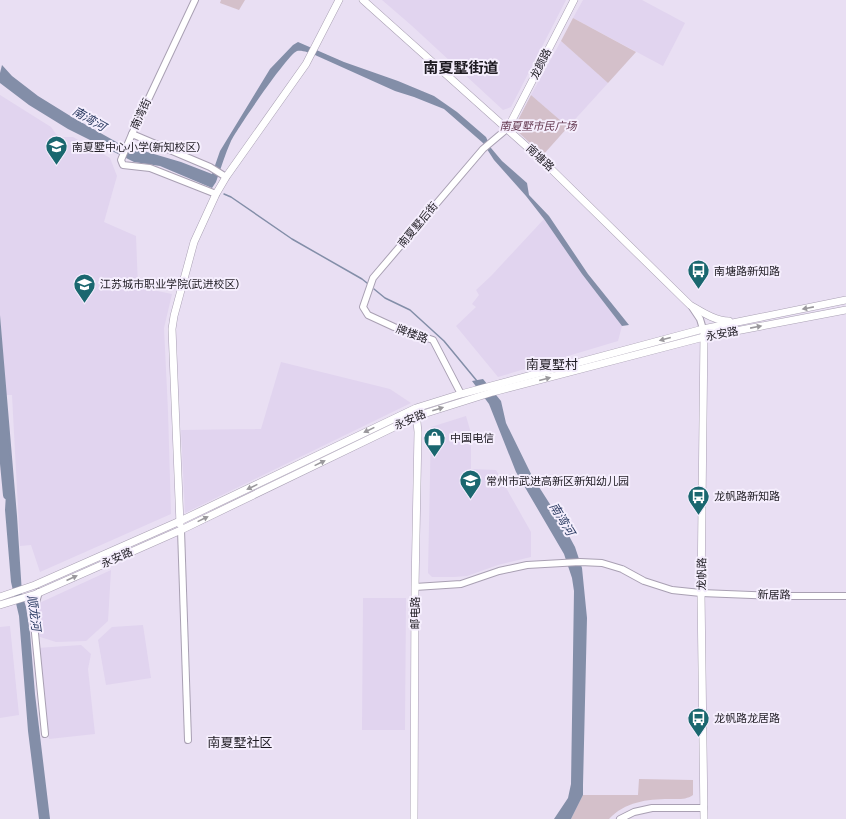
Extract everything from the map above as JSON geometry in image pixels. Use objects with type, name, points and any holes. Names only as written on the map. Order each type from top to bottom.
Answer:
[{"type":"street","name":"南湾街","points":[[195,0],[132,134],[210,167],[224,175]]},
{"type":"street","points":[[188,740],[172,329],[174,316],[194,242],[224,175],[306,64],[339,0]]},
{"type":"street","name":"南塘路","points":[[363,0],[545,162],[690,304],[700,319],[703,328]]},
{"type":"street","name":"龙颜路","points":[[508,128],[574,0]]},
{"type":"street","name":"南夏墅后街","points":[[363,308],[373,278],[483,149],[508,128]]},
{"type":"street","points":[[132,134],[121,160],[123,165],[150,168],[216,194]]},
{"type":"street","name":"永安路","points":[[0,606],[38,593],[181,530],[416,416],[473,395],[703,328],[846,300]]},
{"type":"street","points":[[690,304],[707,315],[723,321],[743,320]]},
{"type":"street","name":"牌楼路","points":[[363,308],[368,315],[388,324],[433,340],[461,394]]},
{"type":"street","name":"永安路","points":[[491,390],[704,337],[846,310]]},
{"type":"street","name":"龙帆路","points":[[703,328],[701,594],[704,819]]},
{"type":"street","name":"永安路","points":[[0,597],[35,585],[180,521],[416,408],[461,394],[473,395]]},
{"type":"street","name":"邮电路","points":[[414,819],[415,587],[418,432],[416,408]]},
{"type":"street","name":"新居路","points":[[415,587],[461,584],[499,571],[527,565],[558,562],[580,562],[602,563],[622,569],[644,581],[662,587],[701,594],[846,596]]},
{"type":"street","points":[[38,593],[33,613],[45,734]]},
{"type":"street","points":[[620,819],[634,812],[652,808],[704,808]]},
{"type":"shaded area","points":[[382,0],[566,0],[511,107],[503,110]]},
{"type":"shaded area","points":[[583,0],[642,0],[685,23],[663,66],[573,18]]},
{"type":"shaded area","points":[[561,41],[608,83],[568,127],[531,95]]},
{"type":"shaded area","points":[[0,95],[51,127],[56,134],[62,137],[73,137],[110,158],[117,176],[104,222],[136,236],[138,287],[172,294],[164,328],[171,514],[40,572],[31,545],[20,546],[12,395],[6,395],[0,315]]},
{"type":"shaded area","points":[[544,219],[582,274],[622,326],[618,341],[498,377],[456,326],[476,307],[472,304],[479,295],[476,290]]},
{"type":"shaded area","points":[[281,362],[390,389],[411,403],[185,513],[181,430],[261,429]]},
{"type":"shaded area","name":"常州市武进高新区新知幼儿园","points":[[466,416],[471,433],[471,469],[496,470],[531,532],[531,557],[498,565],[467,576],[432,577],[428,573],[431,427]]},
{"type":"shaded area","points":[[111,570],[108,621],[86,641],[56,642],[37,636],[35,605]]},
{"type":"shaded area","points":[[363,598],[406,598],[405,730],[362,730]]},
{"type":"shaded area","points":[[143,625],[151,678],[106,685],[98,640],[112,627]]},
{"type":"shaded area","points":[[10,626],[19,715],[0,718],[0,627]]},
{"type":"shaded area","points":[[81,645],[91,654],[88,669],[95,734],[49,739],[37,648]]},
{"type":"green space","points":[[221,0],[245,0],[239,10],[220,3]]},
{"type":"green space","points":[[573,18],[636,52],[608,83],[561,41]]},
{"type":"green space","name":"南夏墅市民广场","points":[[531,95],[568,127],[543,155],[517,131],[516,124]]},
{"type":"green space","points":[[639,779],[693,780],[693,795],[682,799],[661,799],[629,805],[615,813],[609,819],[571,819],[583,795],[638,795]]},
{"type":"water","points":[[298,42],[344,62],[398,81],[434,96],[457,112],[486,137],[491,148],[502,161],[527,183],[529,195],[549,216],[588,274],[629,325],[622,326],[582,274],[544,219],[494,160],[483,143],[444,109],[395,91],[313,54],[304,51],[297,51],[292,55],[274,78],[252,108],[231,141],[216,182],[212,188],[160,166],[134,162],[68,129],[29,105],[0,83],[2,65],[12,76],[38,96],[120,144],[181,162],[212,174],[220,151],[270,69],[293,45]]},
{"type":"water","points":[[0,315],[22,594],[26,607],[30,633],[35,694],[50,819],[39,819],[28,731],[19,616],[11,582],[5,510],[7,477],[0,419]]},
{"type":"water","points":[[483,379],[501,401],[506,423],[532,476],[562,523],[575,547],[582,568],[587,618],[583,795],[571,819],[554,819],[568,798],[571,784],[574,591],[572,578],[564,554],[516,472],[489,404],[472,381]]},
{"type":"waterway","name":"南湾河","points":[[224,194],[231,197],[292,239],[367,283]]},
{"type":"waterway","name":"南湾河","points":[[374,289],[385,298],[410,310],[444,341],[477,381]]},
{"type":"waterway","name":"顺龙河","points":[[0,411],[8,495]]},
{"type":"place","name":"南夏墅中心小学(新知校区)","points":[[57,166]]},
{"type":"place","name":"南塘路新知路","points":[[699,290]]},
{"type":"place","name":"江苏城市职业学院(武进校区)","points":[[85,304]]},
{"type":"place","name":"中国电信","points":[[435,458]]},
{"type":"place","name":"常州市武进高新区新知幼儿园","points":[[471,500]]},
{"type":"place","name":"龙帆路新知路","points":[[699,516]]},
{"type":"place","name":"龙帆路龙居路","points":[[698,738]]},
{"type":"district","name":"南夏墅街道","points":[[461,68]]},
{"type":"district","name":"南夏墅村","points":[[552,364]]},
{"type":"district","name":"南夏墅社区","points":[[240,742]]}]
